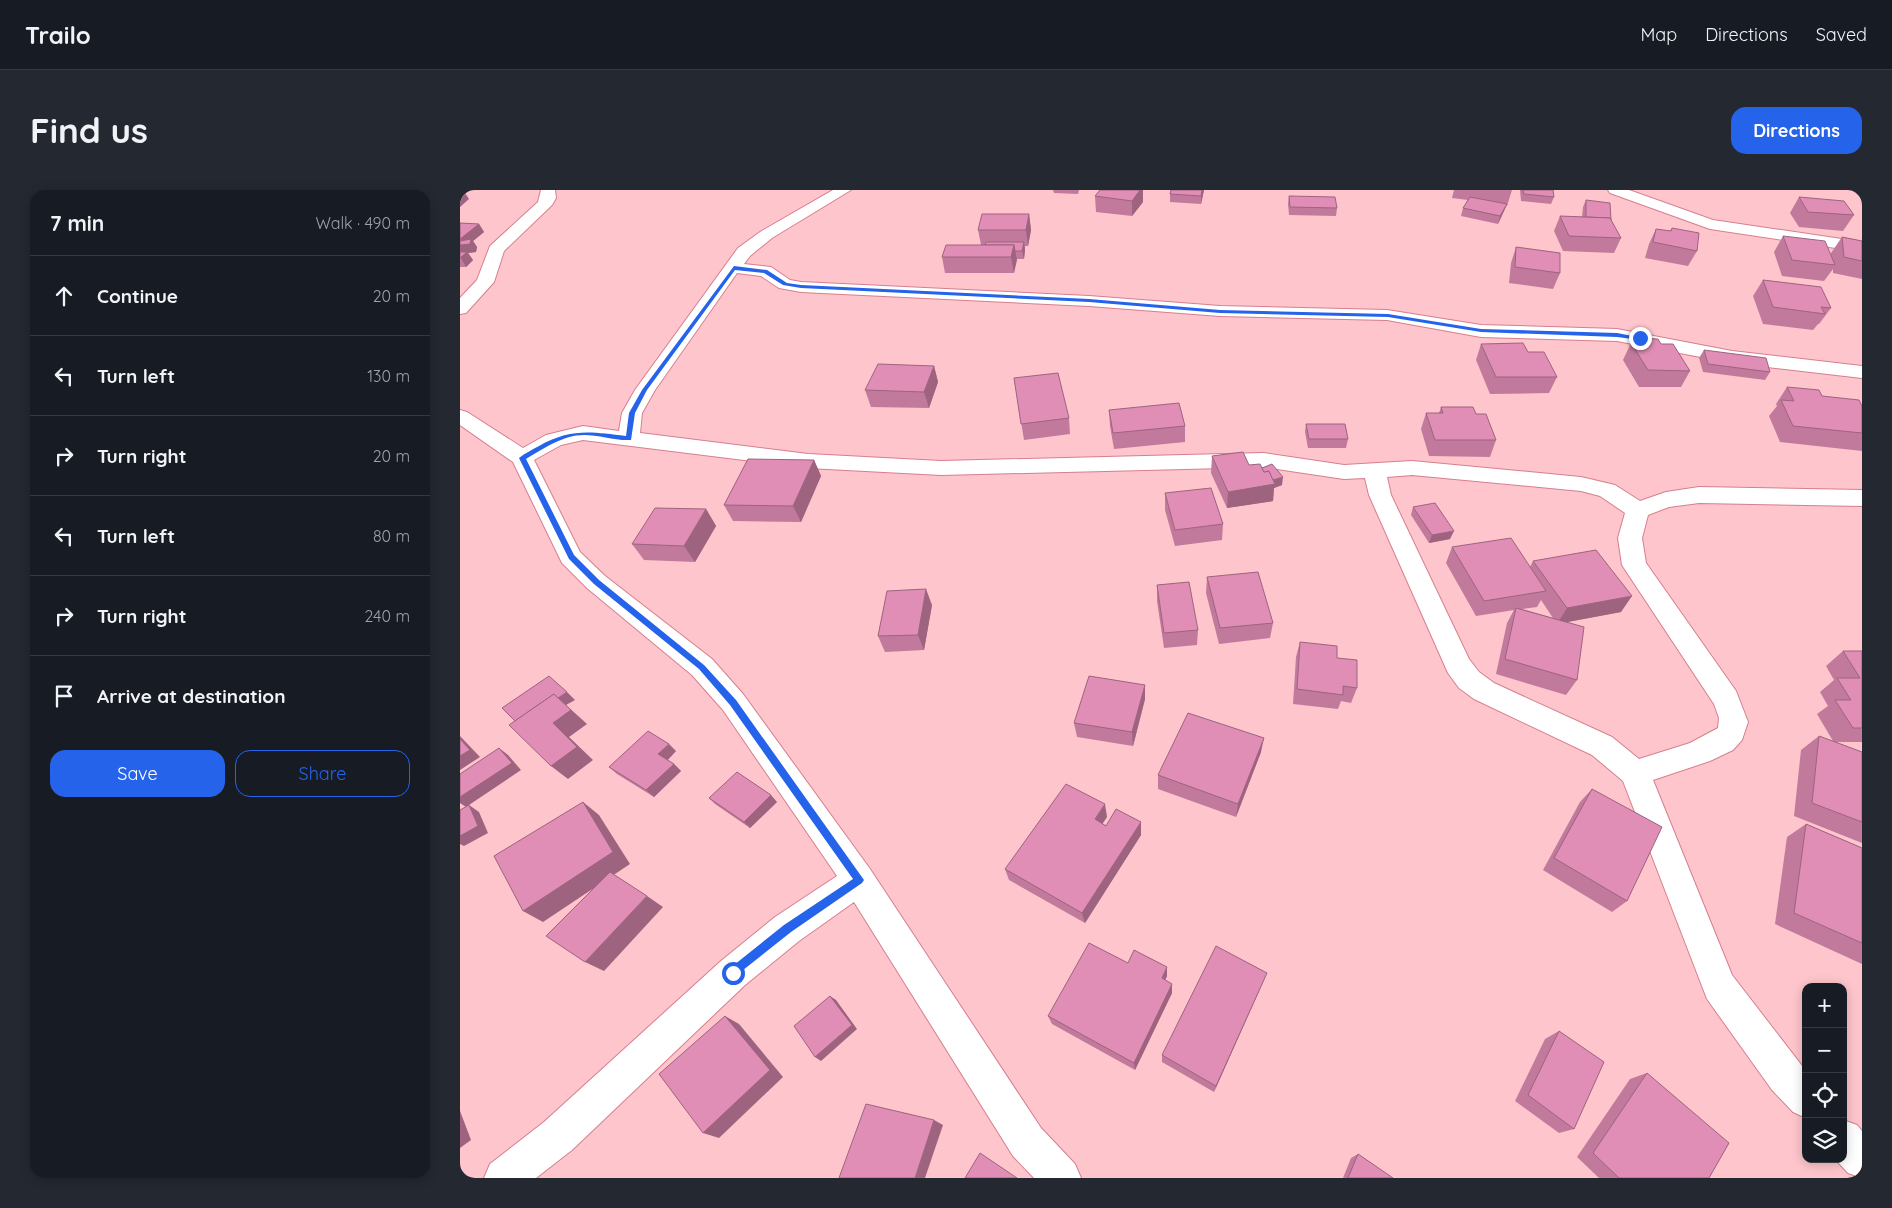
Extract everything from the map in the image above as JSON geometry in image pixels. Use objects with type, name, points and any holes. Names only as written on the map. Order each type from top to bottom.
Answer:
[{"type":"street","points":[[460,309],[485,282],[496,249],[544,205],[548,198],[548,190]]},
{"type":"street","points":[[629,438],[632,413],[644,390],[744,252],[754,243],[844,190]]},
{"type":"street","points":[[1615,190],[1710,224],[1862,247]]},
{"type":"street","points":[[734,268],[765,271],[785,284],[801,286],[1089,300],[1220,311],[1388,315],[1481,330],[1617,335],[1732,358],[1841,372],[1859,380]]},
{"type":"street","points":[[460,416],[522,458],[571,557],[596,582],[702,667],[733,702],[859,880],[1027,1142],[1061,1178]]},
{"type":"street","points":[[522,458],[554,440],[583,433],[808,461],[931,467],[1264,460],[1344,472],[1418,469],[1597,486],[1607,490],[1638,510]]},
{"type":"street","points":[[1375,470],[1380,495],[1458,665],[1469,680],[1484,691],[1602,746],[1635,773],[1719,987],[1785,1077],[1802,1095]]},
{"type":"street","points":[[1635,773],[1714,746],[1729,736],[1734,718],[1726,699],[1634,565],[1629,552],[1632,524],[1638,510],[1666,500],[1699,495],[1862,498]]},
{"type":"street","points":[[504,1178],[558,1136],[733,973],[788,928],[859,880]]},
{"type":"street","points":[[1847,1143],[1862,1159]]},
{"type":"building","points":[[1100,190],[1140,190],[1132,201],[1095,196]]},
{"type":"building","points":[[1171,190],[1202,190],[1201,196],[1170,194]]},
{"type":"building","points":[[1523,190],[1553,190],[1554,197],[1524,194]]},
{"type":"building","points":[[1289,196],[1335,197],[1337,208],[1290,207]]},
{"type":"building","points":[[1470,197],[1507,204],[1500,216],[1463,208]]},
{"type":"building","points":[[1799,197],[1844,201],[1854,215],[1808,212]]},
{"type":"building","points":[[1586,200],[1610,203],[1611,220],[1610,218],[1586,217]]},
{"type":"building","points":[[982,214],[1029,214],[1026,230],[978,230]]},
{"type":"building","points":[[1560,216],[1610,218],[1621,238],[1569,236]]},
{"type":"building","points":[[460,223],[479,224],[460,239]]},
{"type":"building","points":[[1672,228],[1699,233],[1697,251],[1653,242],[1656,229],[1671,231]]},
{"type":"building","points":[[1783,236],[1825,241],[1835,265],[1792,260]]},
{"type":"building","points":[[1842,237],[1862,241],[1862,261],[1844,257]]},
{"type":"building","points":[[471,239],[470,244],[460,245],[460,241]]},
{"type":"building","points":[[986,242],[1024,242],[1022,251],[1015,251],[1014,245],[985,245]]},
{"type":"building","points":[[946,245],[1014,245],[1011,257],[942,257]]},
{"type":"building","points":[[1516,247],[1560,253],[1560,273],[1515,267]]},
{"type":"building","points":[[460,252],[467,252],[460,258]]},
{"type":"building","points":[[1763,280],[1821,287],[1831,308],[1821,307],[1825,314],[1773,307]]},
{"type":"building","points":[[1640,338],[1658,339],[1661,344],[1673,344],[1690,371],[1648,370],[1631,343],[1643,344]]},
{"type":"building","points":[[1523,343],[1528,352],[1544,352],[1557,377],[1496,377],[1481,344]]},
{"type":"building","points":[[1704,350],[1766,358],[1770,372],[1708,364]]},
{"type":"building","points":[[878,364],[934,366],[924,392],[865,390]]},
{"type":"building","points":[[1058,373],[1069,418],[1021,424],[1014,378]]},
{"type":"building","points":[[1787,387],[1819,390],[1822,396],[1859,400],[1862,406],[1862,433],[1793,426],[1781,400],[1794,401]]},
{"type":"building","points":[[1179,403],[1185,426],[1113,433],[1109,410]]},
{"type":"building","points":[[1441,407],[1473,407],[1476,414],[1486,414],[1496,440],[1435,440],[1426,413],[1443,413]]},
{"type":"building","points":[[1306,424],[1345,424],[1348,439],[1309,439]]},
{"type":"building","points":[[1243,452],[1249,465],[1260,464],[1264,472],[1269,471],[1275,484],[1228,492],[1212,456]]},
{"type":"building","points":[[748,459],[814,460],[793,506],[724,505]]},
{"type":"building","points":[[1272,464],[1283,477],[1273,480],[1269,471],[1264,472],[1262,468]]},
{"type":"building","points":[[1211,488],[1223,524],[1175,530],[1165,493]]},
{"type":"building","points":[[1435,503],[1454,531],[1432,535],[1413,507]]},
{"type":"building","points":[[655,508],[706,509],[684,546],[632,544]]},
{"type":"building","points":[[1511,538],[1546,591],[1484,601],[1452,547]]},
{"type":"building","points":[[1596,550],[1632,596],[1567,608],[1533,561]]},
{"type":"building","points":[[1258,572],[1273,623],[1220,628],[1207,577]]},
{"type":"building","points":[[1189,582],[1198,630],[1164,633],[1157,585]]},
{"type":"building","points":[[926,589],[918,635],[878,636],[887,591]]},
{"type":"building","points":[[1516,608],[1584,627],[1577,680],[1505,659]]},
{"type":"building","points":[[1300,642],[1337,646],[1337,658],[1357,660],[1357,688],[1343,686],[1343,695],[1297,689]]},
{"type":"building","points":[[1843,651],[1862,651],[1862,728],[1853,728],[1835,700],[1851,700],[1837,678],[1860,678]]},
{"type":"building","points":[[549,676],[567,692],[558,698],[554,694],[515,721],[502,708]]},
{"type":"building","points":[[1089,676],[1145,685],[1132,732],[1074,723]]},
{"type":"building","points":[[554,694],[571,710],[553,723],[577,747],[551,766],[509,725]]},
{"type":"building","points":[[1188,713],[1264,738],[1238,804],[1158,775]]},
{"type":"building","points":[[648,731],[669,744],[658,754],[674,764],[646,790],[609,767]]},
{"type":"building","points":[[1819,736],[1862,752],[1862,822],[1812,803]]},
{"type":"building","points":[[460,739],[470,750],[460,756]]},
{"type":"building","points":[[499,748],[512,763],[460,797],[460,774]]},
{"type":"building","points":[[737,772],[771,795],[744,822],[709,798]]},
{"type":"building","points":[[1066,784],[1105,804],[1095,819],[1106,826],[1116,809],[1141,822],[1082,913],[1005,869]]},
{"type":"building","points":[[1592,789],[1662,827],[1627,901],[1554,858]]},
{"type":"building","points":[[583,802],[613,852],[523,911],[494,856]]},
{"type":"building","points":[[469,805],[478,826],[460,836],[460,810]]},
{"type":"building","points":[[1806,824],[1862,848],[1862,943],[1794,913]]},
{"type":"building","points":[[610,872],[647,896],[585,962],[546,936]]},
{"type":"building","points":[[1089,943],[1128,963],[1134,950],[1167,967],[1162,978],[1172,984],[1134,1063],[1048,1016]]},
{"type":"building","points":[[1216,946],[1267,973],[1216,1086],[1162,1055]]},
{"type":"building","points":[[830,996],[852,1025],[815,1057],[794,1026]]},
{"type":"building","points":[[725,1016],[770,1070],[703,1133],[659,1074]]},
{"type":"building","points":[[1559,1031],[1604,1062],[1574,1129],[1528,1095]]},
{"type":"building","points":[[1647,1073],[1729,1143],[1709,1178],[1619,1178],[1593,1153]]},
{"type":"building","points":[[866,1104],[934,1120],[915,1178],[839,1178]]},
{"type":"building","points":[[980,1153],[1017,1178],[965,1178]]},
{"type":"building","points":[[1358,1154],[1393,1178],[1348,1178]]},
{"type":"route","points":[[733,973],[788,928],[859,880],[733,702],[702,667],[596,582],[571,557],[522,458],[554,440],[570,435],[583,433],[629,438],[632,413],[644,390],[734,268],[765,271],[785,284],[801,286],[1089,300],[1220,311],[1388,315],[1457,328],[1617,335],[1640,338]]}]
